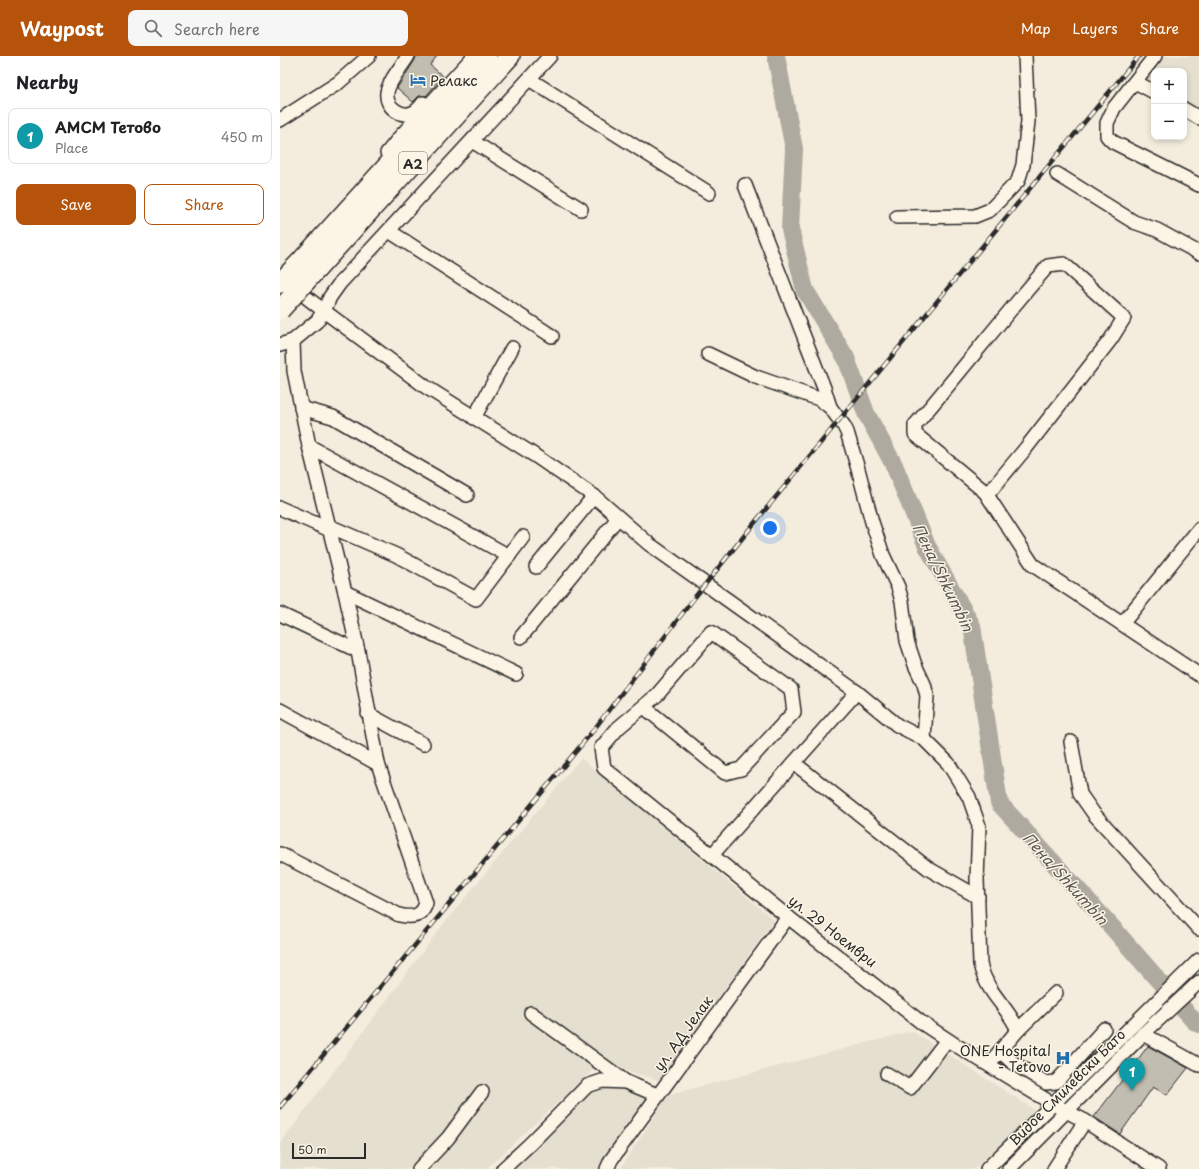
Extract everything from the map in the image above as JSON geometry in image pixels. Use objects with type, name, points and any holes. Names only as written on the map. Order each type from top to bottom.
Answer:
[{"type":"highway","name":"A2","points":[[280,310],[309,264],[487,56]]},
{"type":"highway","name":"A2","points":[[280,283],[309,264],[510,56]]},
{"type":"street","points":[[280,120],[338,83],[369,56]]},
{"type":"street","points":[[408,56],[389,85],[386,93],[390,106],[396,112],[403,114],[414,112],[419,108],[469,59]]},
{"type":"street","points":[[280,346],[292,341],[317,321],[324,311],[330,297],[340,283],[550,56]]},
{"type":"street","points":[[897,217],[975,216],[990,210],[1018,181],[1023,165],[1028,121],[1025,56]]},
{"type":"street","points":[[1155,56],[1114,108],[1107,123],[1107,136],[1113,142],[1199,185]]},
{"type":"street","points":[[309,264],[400,138],[469,59]]},
{"type":"street","points":[[529,79],[709,193]]},
{"type":"street","points":[[1135,82],[1151,90]]},
{"type":"street","points":[[1187,111],[1199,118]]},
{"type":"street","points":[[472,141],[581,209]]},
{"type":"street","points":[[1057,174],[1134,222],[1157,230],[1199,253]]},
{"type":"street","points":[[745,185],[830,407],[847,432],[872,522],[883,555],[898,587],[902,601],[907,641],[915,665],[924,684],[927,696],[924,739]]},
{"type":"street","points":[[389,231],[552,336]]},
{"type":"street","points":[[987,495],[1036,436],[1111,339],[1124,318],[1064,264],[1048,266],[1022,295],[944,391],[914,425],[915,434],[985,492],[1033,565],[1199,675]]},
{"type":"street","points":[[280,276],[324,311],[426,387],[534,455],[594,496],[649,544],[857,692],[897,726],[924,739],[948,763],[969,797],[979,826],[977,879],[980,964],[987,985],[1014,1020],[1018,1030]]},
{"type":"street","points":[[280,854],[399,915],[412,917],[421,914],[424,909],[426,903],[378,764],[358,651],[309,446],[294,371],[292,341]]},
{"type":"street","points":[[474,418],[512,348]]},
{"type":"street","points":[[708,354],[756,377],[819,399],[830,407]]},
{"type":"street","points":[[302,408],[333,417],[467,495]]},
{"type":"street","points":[[309,446],[509,556]]},
{"type":"street","points":[[536,567],[594,496]]},
{"type":"street","points":[[280,508],[396,554],[476,600],[523,537]]},
{"type":"street","points":[[522,637],[618,518]]},
{"type":"street","points":[[1122,624],[1199,529]]},
{"type":"street","points":[[345,592],[516,674]]},
{"type":"street","points":[[280,614],[358,651]]},
{"type":"street","points":[[711,632],[790,689],[794,712],[741,769],[725,772],[644,707],[657,695],[711,632]]},
{"type":"street","points":[[712,855],[857,692]]},
{"type":"street","name":"ул. 29 Ноември","points":[[644,707],[618,728],[601,748],[604,768],[922,1023],[947,1040],[1084,1121],[1155,1168]]},
{"type":"street","points":[[280,710],[378,764]]},
{"type":"street","points":[[368,714],[423,744]]},
{"type":"street","points":[[1071,742],[1080,794],[1094,814],[1199,929]]},
{"type":"street","points":[[794,763],[928,869],[978,897]]},
{"type":"street","name":"ул. АД Јелак","points":[[607,1169],[611,1160],[788,917]]},
{"type":"street","name":"Видое Смилевски Бато","points":[[987,1169],[1199,960]]},
{"type":"street","name":"Видое Смилевски Бато","points":[[1009,1169],[1146,1031],[1199,982]]},
{"type":"street","points":[[989,1064],[1018,1030],[1056,993]]},
{"type":"street","points":[[531,1013],[626,1082],[657,1096]]},
{"type":"street","points":[[1000,1051],[1012,1062],[1046,1083],[1056,1082],[1104,1029]]},
{"type":"street","points":[[1146,1031],[1199,1065]]},
{"type":"street","points":[[887,1074],[910,1088],[947,1040]]},
{"type":"street","points":[[503,1169],[530,1144],[586,1086],[602,1081],[626,1082]]},
{"type":"street","points":[[419,1169],[448,1138],[482,1092]]},
{"type":"street","points":[[1054,1169],[1084,1121]]},
{"type":"shaded area","points":[[1148,56],[1199,56],[1199,116],[1187,110],[1187,68],[1151,68],[1151,90],[1129,78]]},
{"type":"shaded area","points":[[581,758],[774,920],[659,1080],[628,1071],[597,1066],[486,1169],[280,1169],[280,1144],[441,927]]},
{"type":"shaded area","points":[[912,1031],[1036,1111],[974,1169],[620,1169],[668,1095]]},
{"type":"shaded area","points":[[615,1082],[649,1100],[604,1169],[512,1169],[588,1087]]},
{"type":"building","name":"Релакс","points":[[416,56],[437,56],[430,65],[443,76],[426,96],[419,96],[413,102],[397,88]]},
{"type":"building","points":[[1148,1046],[1188,1068],[1167,1095],[1153,1087],[1120,1134],[1094,1117]]},
{"type":"waterway","name":"Пена/Shkumbin","points":[[776,56],[794,149],[790,229],[805,290],[846,358],[866,413],[894,465],[927,546],[972,626],[999,803],[1111,926],[1194,1021],[1199,1024]]},
{"type":"railway","points":[[280,1107],[592,732],[695,597],[752,526],[1139,56]]},
{"type":"place","name":"Релакс","points":[[418,80]]},
{"type":"place","name":"ONE Hospital - Tetovo","points":[[1063,1058]]},
{"type":"place","name":"АМСМ Тетово","points":[[1132,1091]]}]
